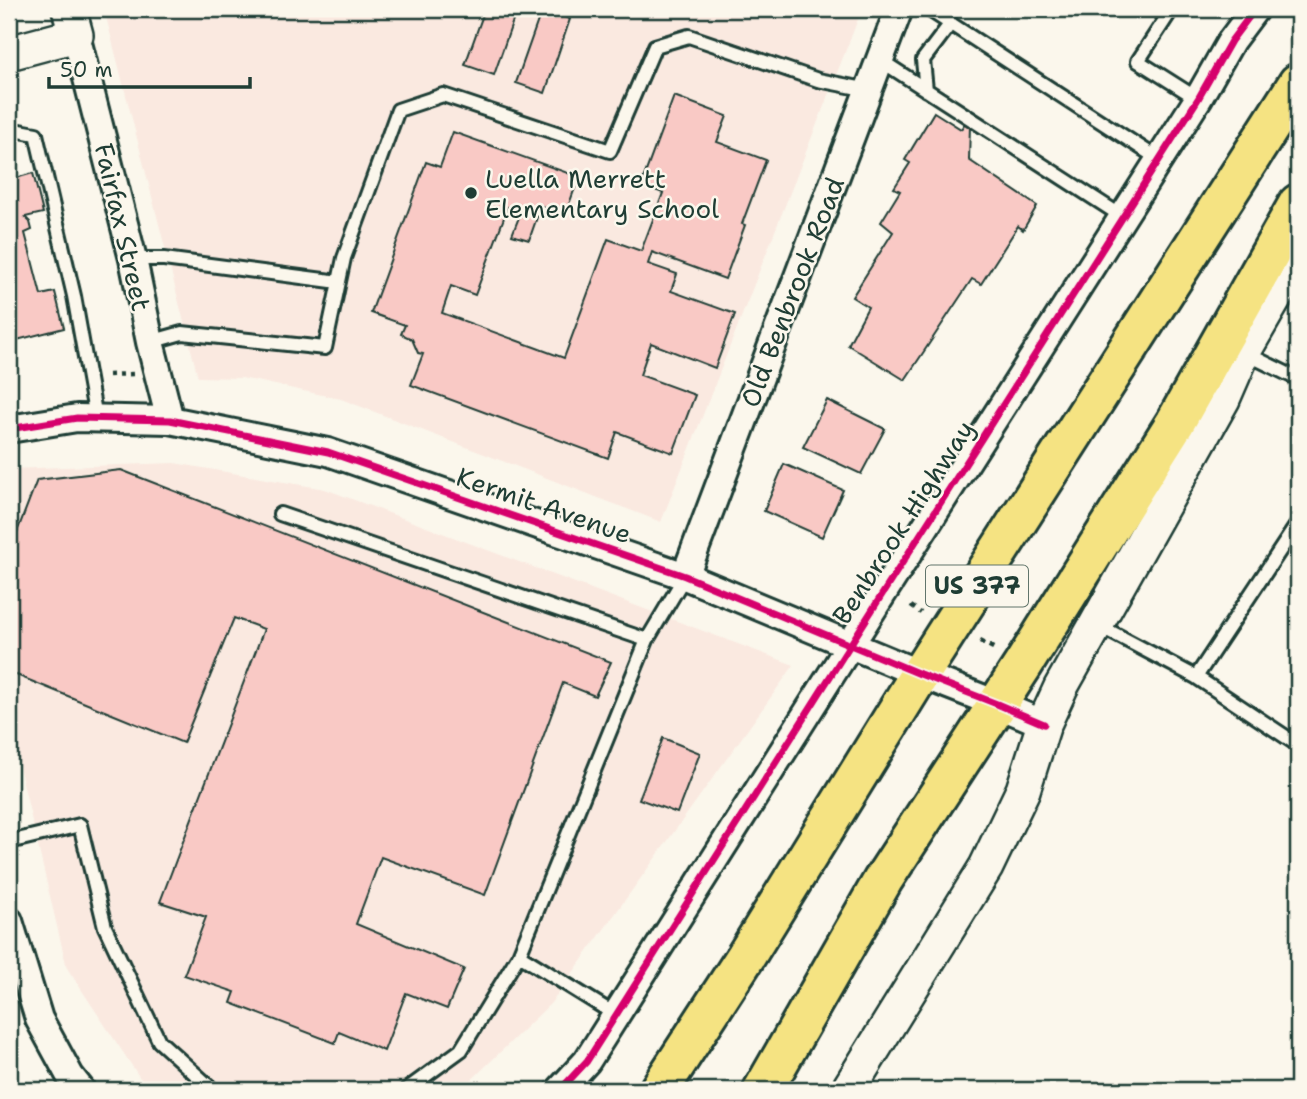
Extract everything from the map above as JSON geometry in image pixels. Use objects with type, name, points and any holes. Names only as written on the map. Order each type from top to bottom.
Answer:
[{"type":"main road","name":"US 377","points":[[659,1090],[746,956],[920,674],[1298,83]]},
{"type":"main road","name":"US 377","points":[[762,1090],[883,880],[1023,665],[1175,423],[1298,204]]},
{"type":"street","name":"Old Benbrook Road","points":[[685,576],[900,9]]},
{"type":"street","name":"Benbrook Highway","points":[[560,1090],[587,1061],[1198,99],[1247,12]]},
{"type":"street","points":[[9,53],[73,22]]},
{"type":"street","name":"Fairfax Street","points":[[73,22],[170,420]]},
{"type":"street","points":[[848,1090],[986,867],[1023,790],[1044,724],[1061,687],[1223,399],[1243,352],[1298,258]]},
{"type":"street","name":"Kermit Avenue","points":[[9,429],[77,418],[170,420],[328,452],[685,576],[1044,724]]},
{"type":"street","points":[[9,920],[39,1019],[70,1076],[81,1090]]},
{"type":"lane","points":[[928,9],[1160,159]]},
{"type":"lane","points":[[1172,9],[1138,61],[1198,99]]},
{"type":"lane","points":[[926,90],[923,60],[951,23]]},
{"type":"lane","points":[[150,342],[182,333],[325,348],[344,258],[398,110],[443,95],[610,151],[655,46],[689,36],[818,80],[869,90]]},
{"type":"lane","points":[[880,60],[1123,217]]},
{"type":"lane","points":[[9,129],[36,134],[74,296],[96,418]]},
{"type":"lane","points":[[133,260],[164,259],[339,282]]},
{"type":"lane","points":[[1243,352],[1298,379]]},
{"type":"lane","points":[[280,514],[647,640]]},
{"type":"lane","points":[[1196,677],[1298,523]]},
{"type":"lane","points":[[406,1090],[461,1050],[519,955],[647,640],[685,576]]},
{"type":"lane","points":[[1096,624],[1196,677],[1298,745]]},
{"type":"lane","points":[[9,842],[80,825],[105,927],[159,1041],[213,1090]]},
{"type":"lane","points":[[519,955],[616,1015]]},
{"type":"path","points":[[108,375],[134,374]]},
{"type":"path","points":[[975,638],[998,651]]},
{"type":"shaded area","name":"Luella Merrett Elementary School","points":[[104,9],[862,9],[661,522],[341,399],[242,378],[198,377]]},
{"type":"shaded area","points":[[174,463],[325,489],[794,665],[551,1003],[461,1090],[148,1090],[67,968],[9,724],[9,469]]},
{"type":"building","points":[[485,9],[517,9],[494,75],[465,65]]},
{"type":"building","points":[[542,9],[570,19],[545,93],[516,83]]},
{"type":"building","points":[[674,96],[727,116],[717,142],[766,160],[725,279],[652,252],[648,264],[677,274],[671,291],[735,314],[715,368],[651,343],[640,375],[695,395],[673,453],[617,432],[608,458],[411,385],[423,354],[418,353],[412,339],[401,334],[405,325],[371,313],[426,162],[440,167],[453,132],[579,177],[565,215],[541,206],[529,240],[512,235],[521,212],[508,207],[475,295],[451,286],[442,313],[564,358],[608,239],[641,251],[663,193],[641,185]]},
{"type":"building","points":[[934,112],[961,129],[966,121],[970,125],[969,160],[1037,206],[1023,230],[1018,226],[981,284],[972,279],[905,380],[848,345],[868,307],[852,297],[893,232],[881,222],[900,191],[894,188],[910,163],[905,160]]},
{"type":"building","points":[[33,173],[43,213],[25,217],[32,230],[25,233],[41,295],[55,292],[64,328],[9,342],[9,180]]},
{"type":"building","points":[[827,400],[885,429],[861,474],[803,447]]},
{"type":"building","points":[[784,464],[843,490],[822,537],[764,511]]},
{"type":"building","points":[[121,470],[611,662],[595,696],[563,683],[485,895],[381,857],[356,924],[464,969],[447,1009],[406,993],[384,1051],[339,1032],[335,1043],[231,1003],[235,992],[184,975],[206,917],[160,902],[264,629],[234,618],[183,743],[9,672],[9,553],[37,480]]},
{"type":"building","points":[[663,738],[700,753],[677,813],[639,799]]},
{"type":"cycle path","points":[[560,1090],[587,1061],[1198,99],[1231,41],[1255,9]]},
{"type":"cycle path","points":[[9,429],[77,418],[170,420],[328,452],[685,576],[1044,724]]},
{"type":"place","name":"Luella Merrett Elementary School","points":[[471,193]]}]
